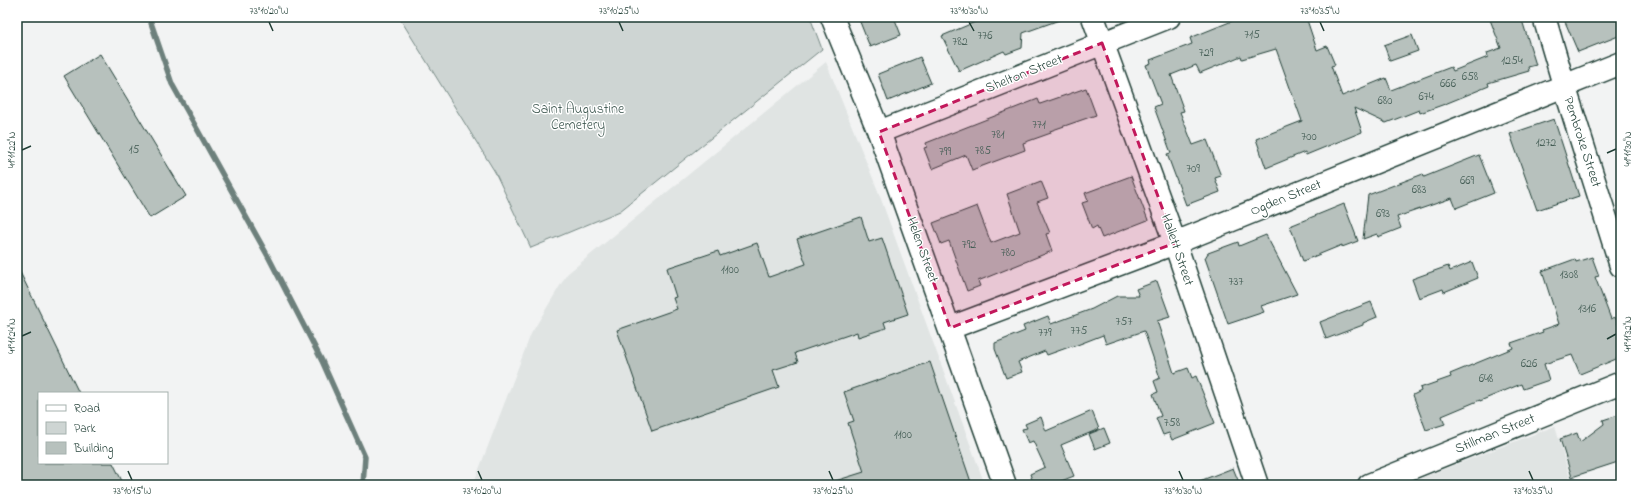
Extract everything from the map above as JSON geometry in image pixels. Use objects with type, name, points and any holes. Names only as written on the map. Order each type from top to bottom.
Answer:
[{"type":"street","name":"Helen Street","points":[[832,17],[879,132],[1005,485]]},
{"type":"street","name":"Hallett Street","points":[[1093,17],[1175,243],[1257,485]]},
{"type":"street","name":"Shelton Street","points":[[879,132],[1169,17]]},
{"type":"street","name":"Pembroke Street","points":[[1544,17],[1621,266]]},
{"type":"street","name":"Ogden Street","points":[[950,328],[1175,243],[1621,63]]},
{"type":"street","name":"Stillman Street","points":[[1369,485],[1621,382]]},
{"type":"highlighted area","points":[[1102,43],[1175,243],[950,328],[879,132]]},
{"type":"shaded area","points":[[826,62],[878,191],[985,485],[473,485],[531,334],[567,274]]},
{"type":"shaded area","points":[[1555,426],[1572,485],[1403,485]]},
{"type":"green space","name":"Saint Augustine Cemetery","points":[[399,17],[810,17],[822,49],[620,211],[531,248],[495,172]]},
{"type":"building","points":[[858,17],[894,17],[901,35],[870,47]]},
{"type":"building","points":[[987,17],[1062,17],[1062,19],[1023,33],[1022,48],[1006,54],[1004,51],[959,71],[942,36]]},
{"type":"building","points":[[1242,17],[1306,17],[1317,50],[1327,46],[1335,65],[1331,66],[1342,96],[1386,78],[1391,90],[1451,67],[1453,71],[1488,57],[1487,53],[1501,48],[1489,17],[1521,17],[1536,65],[1528,67],[1529,71],[1488,83],[1489,86],[1445,104],[1420,113],[1419,110],[1386,123],[1354,108],[1362,132],[1306,155],[1305,152],[1266,168],[1256,139],[1302,121],[1276,49],[1242,59],[1241,56],[1200,73],[1196,65],[1171,75],[1184,111],[1180,112],[1193,145],[1207,140],[1221,176],[1215,178],[1220,192],[1186,205],[1167,154],[1171,153],[1154,107],[1161,104],[1146,65],[1151,63],[1150,60],[1192,44],[1190,38]]},
{"type":"building","points":[[1563,17],[1618,17],[1621,24],[1621,35],[1578,52]]},
{"type":"building","points":[[1412,35],[1418,51],[1390,61],[1384,45]]},
{"type":"building","points":[[100,54],[186,196],[150,218],[64,76]]},
{"type":"building","points":[[920,57],[931,83],[888,101],[878,74]]},
{"type":"building","points":[[1086,88],[1096,115],[1050,131],[1051,133],[1023,143],[1025,150],[972,170],[966,155],[932,169],[924,148],[927,147],[926,143],[1038,99],[1040,104]]},
{"type":"building","points":[[1554,119],[1579,196],[1537,210],[1510,134]]},
{"type":"building","points":[[1479,155],[1494,193],[1456,208],[1452,198],[1397,217],[1401,228],[1378,237],[1377,234],[1363,239],[1368,195],[1423,174],[1424,177]]},
{"type":"building","points":[[1131,176],[1148,220],[1102,238],[1097,226],[1092,229],[1082,203],[1088,201],[1085,193]]},
{"type":"building","points":[[1041,181],[1048,198],[1037,202],[1050,233],[1046,234],[1052,251],[978,281],[980,286],[967,291],[949,241],[941,244],[933,223],[977,206],[991,243],[1020,232],[1007,194]]},
{"type":"building","points":[[1344,204],[1358,241],[1342,247],[1342,245],[1303,261],[1290,226]]},
{"type":"building","points":[[861,217],[869,242],[882,238],[908,314],[884,322],[886,328],[858,337],[857,332],[795,353],[798,362],[773,370],[779,387],[652,431],[617,330],[677,309],[673,298],[676,297],[667,268],[718,251],[720,256],[757,243],[769,277],[806,264],[797,239]]},
{"type":"building","points":[[1266,235],[1297,294],[1261,306],[1264,312],[1228,324],[1205,258],[1208,253],[1238,242],[1239,246]]},
{"type":"building","points":[[1592,257],[1599,276],[1595,277],[1611,319],[1615,317],[1621,331],[1621,357],[1580,374],[1572,355],[1544,364],[1549,380],[1523,389],[1521,384],[1480,400],[1442,416],[1445,424],[1426,430],[1413,395],[1421,391],[1420,388],[1451,377],[1450,374],[1513,348],[1511,343],[1543,332],[1542,330],[1559,324],[1542,271],[1575,259],[1576,262]]},
{"type":"building","points":[[1472,262],[1478,278],[1444,292],[1443,289],[1419,298],[1412,279],[1448,266],[1450,271]]},
{"type":"building","points":[[17,266],[79,392],[38,392],[38,464],[114,464],[124,485],[17,485]]},
{"type":"building","points":[[1157,281],[1170,317],[1157,321],[1174,373],[1188,368],[1192,378],[1196,376],[1215,423],[1172,440],[1169,433],[1163,435],[1156,418],[1161,416],[1153,394],[1158,392],[1154,381],[1160,378],[1144,331],[1106,344],[1103,335],[1047,355],[1045,351],[1018,362],[1022,372],[1006,378],[995,349],[995,343],[1025,331],[1023,326],[1048,316],[1051,324],[1092,309],[1117,296],[1139,296],[1136,289]]},
{"type":"building","points":[[1371,302],[1377,317],[1363,323],[1363,325],[1326,339],[1320,322]]},
{"type":"building","points":[[930,362],[972,485],[833,485],[832,482],[864,472],[848,423],[854,421],[844,392]]},
{"type":"building","points":[[1092,411],[1099,429],[1061,445],[1074,476],[1051,485],[1034,485],[1030,474],[1045,467],[1033,441],[1028,443],[1022,429],[1027,428],[1025,424],[1041,417],[1046,431]]},
{"type":"building","points":[[1621,414],[1621,461],[1572,477],[1560,439],[1577,433],[1580,442],[1604,424],[1603,420]]},
{"type":"building","points":[[1104,428],[1110,443],[1095,449],[1089,434]]},
{"type":"building","points":[[1233,468],[1240,485],[1192,485],[1192,484]]},
{"type":"waterway","points":[[149,17],[172,84],[269,258],[322,361],[365,457],[363,485]]}]
